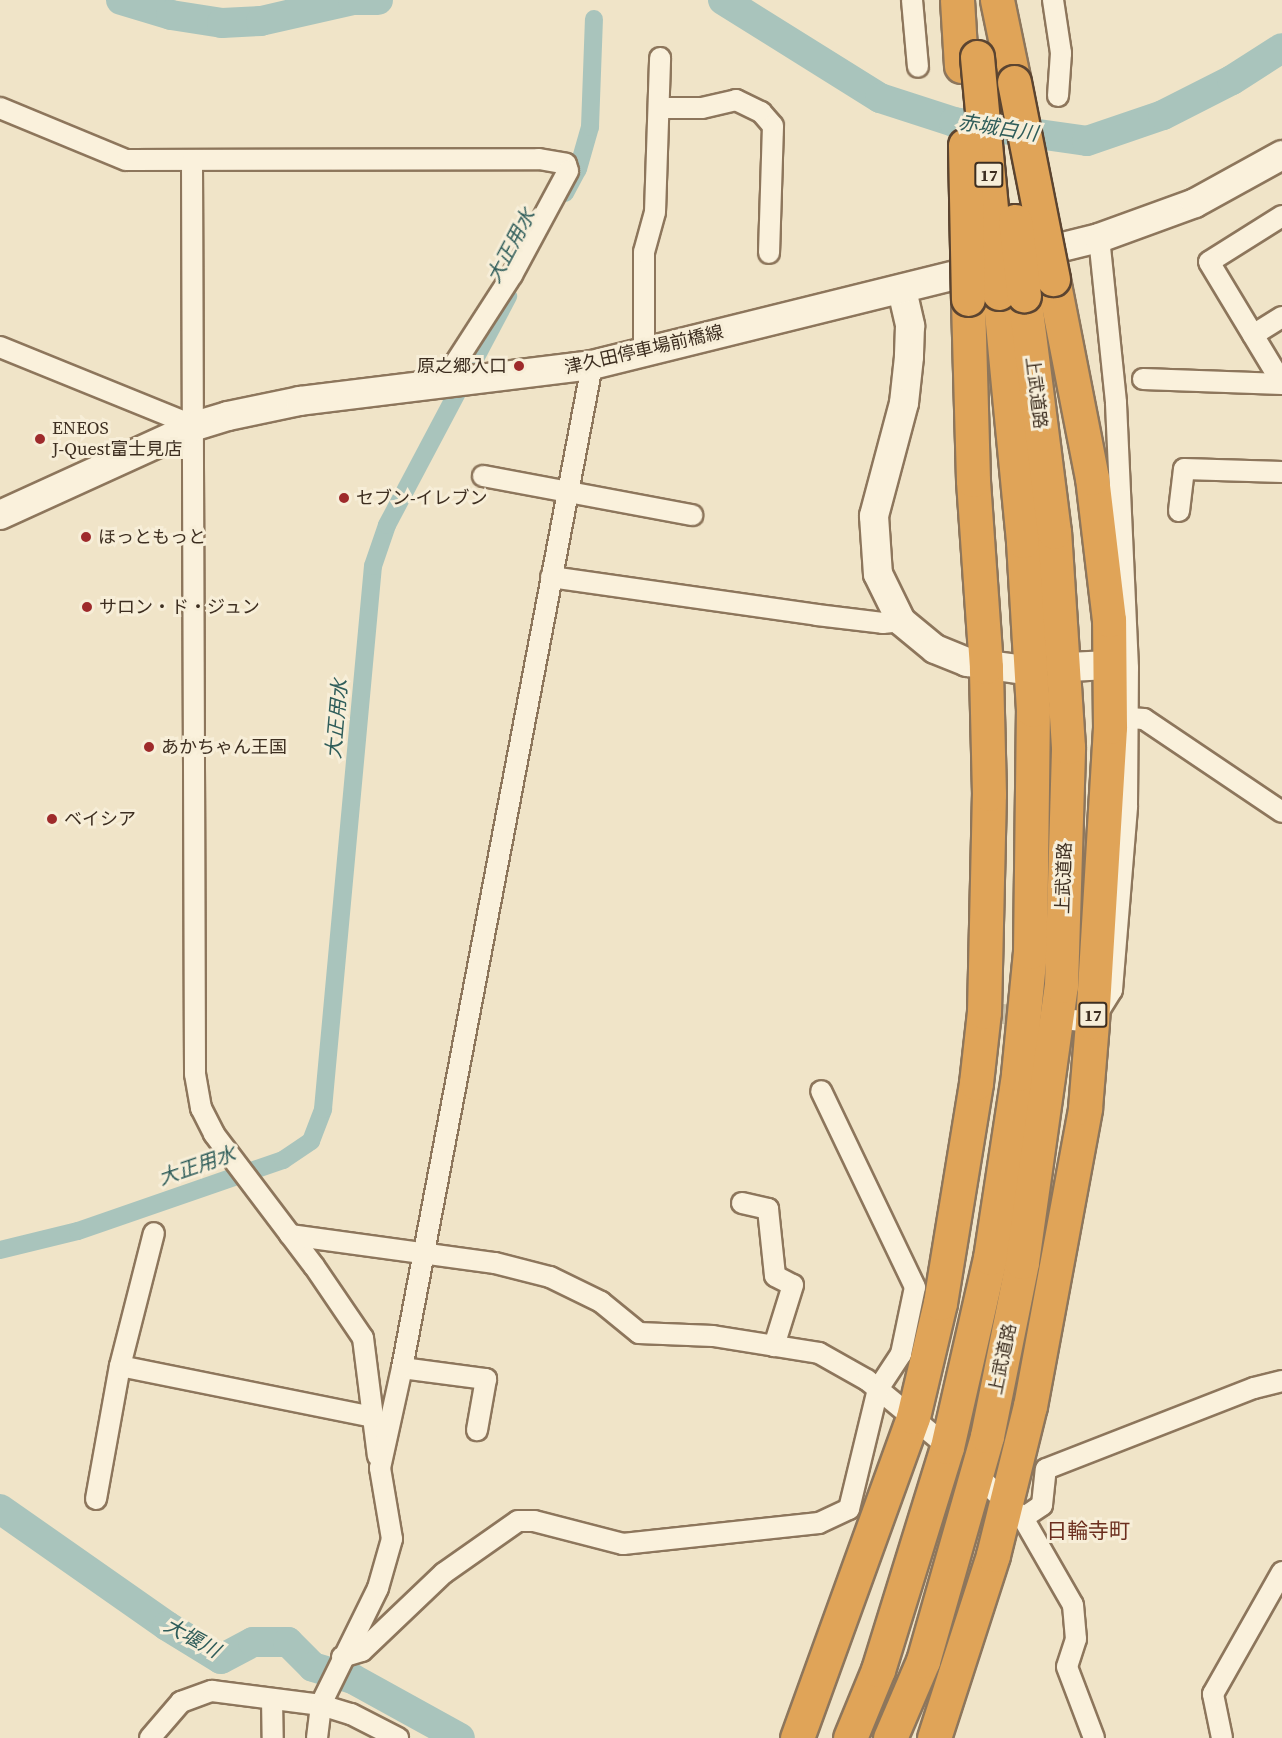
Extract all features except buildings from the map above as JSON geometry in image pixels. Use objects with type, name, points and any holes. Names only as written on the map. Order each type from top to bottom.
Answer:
[{"type":"highway","name":"17","points":[[934,1738],[1015,1509],[1085,1108],[1078,1020],[1103,873],[1110,665],[1100,529],[1053,279],[987,69],[957,0]]},
{"type":"highway","name":"上武道路","points":[[970,0],[987,69]]},
{"type":"highway","name":"上武道路","points":[[850,1738],[896,1613],[947,1447],[990,1258],[1018,1074],[1030,952],[1033,710],[1023,541],[997,296],[987,69],[988,0]]},
{"type":"highway","name":"17","points":[[987,69],[997,0]]},
{"type":"highway","name":"17","points":[[797,1738],[925,1427],[940,1303],[993,1013],[989,882],[1002,668],[973,480],[997,296]]},
{"type":"highway","name":"上武道路","points":[[890,1738],[923,1660],[987,1436],[1022,1262],[1061,986],[1068,747],[1054,532],[997,296]]},
{"type":"main road","name":"津久田停車場前橋線","points":[[0,515],[195,426],[300,401],[454,384],[592,365],[902,290],[1099,238],[1195,203],[1282,155]]},
{"type":"main road","points":[[902,290],[910,326],[907,381],[878,495],[873,537],[883,591],[901,621],[935,649],[1002,668]]},
{"type":"main road","points":[[1068,667],[1110,665]]},
{"type":"street","points":[[912,0],[918,67]]},
{"type":"street","points":[[1053,0],[1061,53],[1058,96]]},
{"type":"street","points":[[644,351],[644,252],[655,212],[660,58]]},
{"type":"street","points":[[659,108],[702,108],[736,100],[761,112],[773,126],[769,253]]},
{"type":"street","points":[[0,108],[126,160],[192,162],[527,159],[566,164],[568,171],[454,384]]},
{"type":"street","points":[[192,162],[195,426],[195,1074],[201,1108],[236,1165],[290,1235],[363,1338],[392,1539],[378,1588],[321,1705],[317,1738]]},
{"type":"street","points":[[1282,216],[1209,262],[1282,383]]},
{"type":"street","points":[[1078,1020],[1112,990],[1129,718],[1116,402],[1099,238]]},
{"type":"street","points":[[1253,335],[1282,317]]},
{"type":"street","points":[[0,347],[195,426]]},
{"type":"street","points":[[380,1468],[402,1368],[550,577],[592,365]]},
{"type":"street","points":[[1143,379],[1282,383]]},
{"type":"street","points":[[1179,511],[1184,469],[1282,472]]},
{"type":"street","points":[[483,476],[692,515]]},
{"type":"street","points":[[550,577],[817,615],[883,623],[901,621]]},
{"type":"street","points":[[1129,718],[1144,719],[1282,812]]},
{"type":"street","points":[[340,1662],[362,1651],[444,1573],[518,1521],[623,1544],[819,1523],[849,1509],[878,1389],[901,1354],[915,1287],[821,1091]]},
{"type":"street","points":[[742,1203],[768,1209],[775,1276],[793,1285],[774,1346]]},
{"type":"street","points":[[96,1499],[120,1366],[154,1233]]},
{"type":"street","points":[[290,1235],[424,1252],[550,1277],[601,1302],[639,1333],[713,1336],[819,1353],[878,1389],[925,1427]]},
{"type":"street","points":[[120,1366],[373,1417]]},
{"type":"street","points":[[402,1368],[486,1379],[477,1430]]},
{"type":"street","points":[[1015,1509],[1042,1505],[1046,1469],[1254,1388],[1282,1381]]},
{"type":"street","points":[[978,1476],[1015,1509],[1073,1605],[1076,1639],[1067,1667],[1094,1738]]},
{"type":"street","points":[[1222,1738],[1213,1694],[1282,1572]]},
{"type":"street","points":[[150,1738],[182,1702],[212,1691],[321,1705],[351,1714],[398,1738]]},
{"type":"street","points":[[272,1699],[273,1738]]},
{"type":"waterway","name":"赤城白川","points":[[121,0],[171,15],[222,23],[261,21],[353,0],[378,0]]},
{"type":"waterway","name":"赤城白川","points":[[723,0],[880,98],[954,122],[1087,141],[1163,115],[1232,80],[1282,48]]},
{"type":"waterway","name":"大正用水","points":[[565,193],[578,169],[590,127],[594,19]]},
{"type":"waterway","name":"大正用水","points":[[0,1250],[78,1231],[283,1160],[311,1141],[323,1109],[373,566],[387,525],[508,296]]},
{"type":"waterway","name":"大堰川","points":[[0,1509],[167,1626],[221,1659],[253,1642],[288,1642],[313,1667],[353,1679],[460,1738]]},
{"type":"tunnel","points":[[1002,1014],[1033,1016]]},
{"type":"place","name":"原之郷入口","points":[[519,366]]},
{"type":"place","name":"ENEOS J-Quest富士見店","points":[[40,439]]},
{"type":"place","name":"セブン-イレブン","points":[[344,498]]},
{"type":"place","name":"ほっともっと","points":[[86,537]]},
{"type":"place","name":"サロン・ド・ジュン","points":[[87,607]]},
{"type":"place","name":"あかちゃん王国","points":[[149,747]]},
{"type":"place","name":"ベイシア","points":[[52,819]]},
{"type":"district","name":"日輪寺町","points":[[1088,1531]]}]
